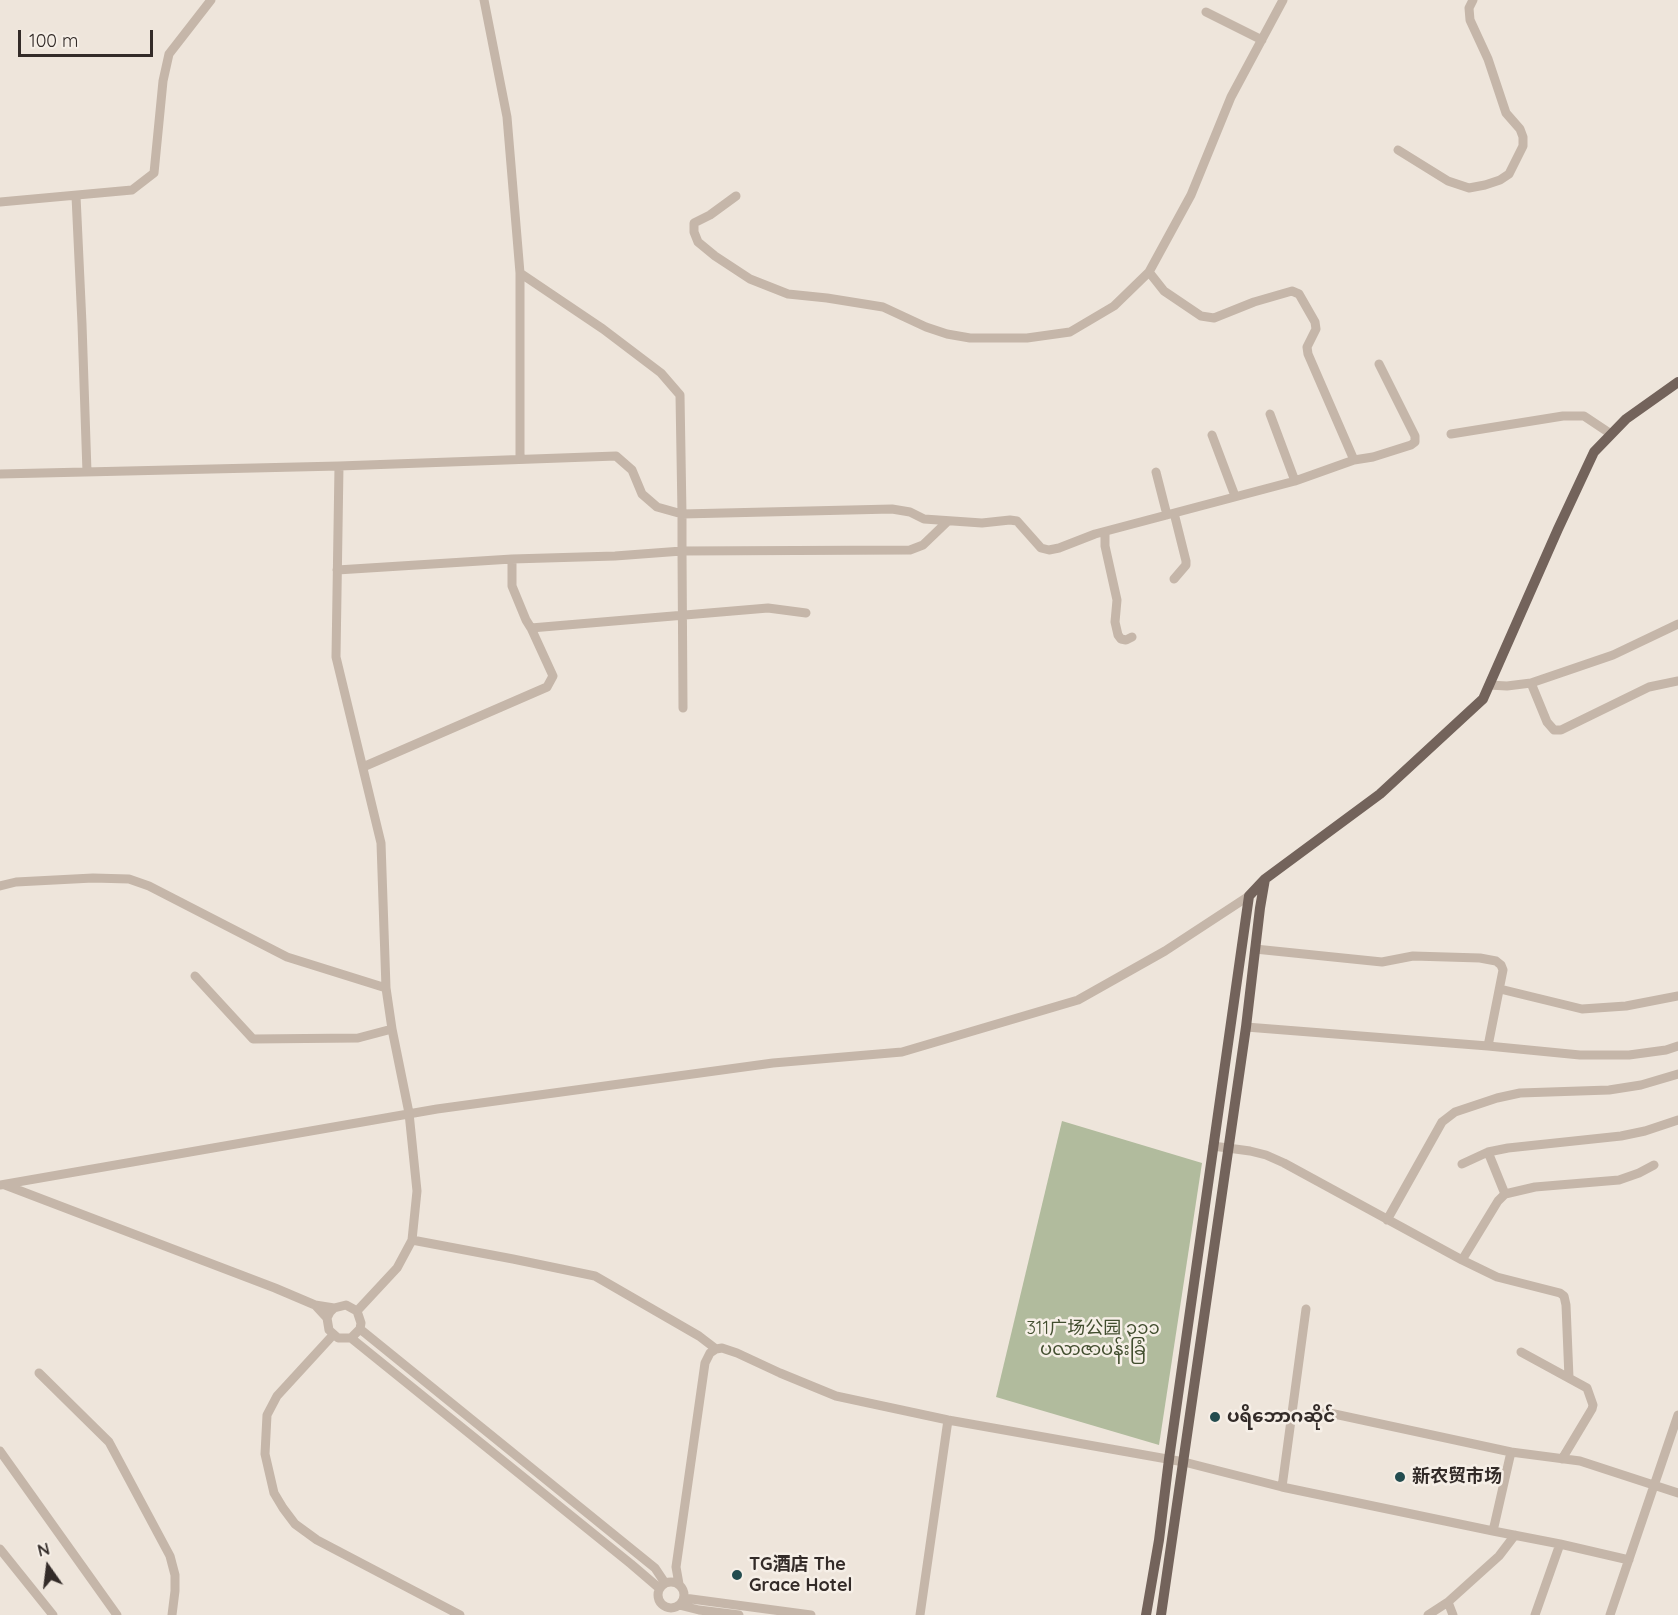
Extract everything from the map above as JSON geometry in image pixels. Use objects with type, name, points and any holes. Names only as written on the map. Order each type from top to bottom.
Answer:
[{"type":"main road","points":[[1146,1615],[1159,1539],[1250,896],[1265,879],[1380,794],[1483,699],[1594,452],[1626,419],[1678,382]]},
{"type":"main road","points":[[1161,1615],[1216,1241],[1265,879]]},
{"type":"main road","points":[[1200,1239],[1216,1241]]},
{"type":"main road","points":[[1187,1333],[1202,1334]]},
{"type":"main road","points":[[1159,1539],[1172,1541]]},
{"type":"street","points":[[0,202],[132,190],[154,173],[163,81],[169,54],[211,0]]},
{"type":"street","points":[[484,0],[507,117],[520,273],[520,459]]},
{"type":"street","points":[[736,196],[710,215],[693,223],[693,232],[698,242],[750,279],[788,294],[882,307],[926,327],[970,338],[1027,338],[1070,332],[1114,306],[1149,272],[1191,195],[1231,97],[1283,0]]},
{"type":"street","points":[[1398,150],[1448,181],[1468,188],[1500,180],[1509,174],[1523,146],[1520,129],[1506,114],[1488,59],[1470,20],[1469,8],[1473,0]]},
{"type":"street","points":[[1206,12],[1262,40]]},
{"type":"street","points":[[76,196],[87,472]]},
{"type":"street","points":[[1149,272],[1164,291],[1201,316],[1214,318],[1292,291],[1299,294],[1315,322],[1316,329],[1307,347],[1308,354],[1354,460]]},
{"type":"street","points":[[520,273],[603,328],[661,373],[680,395],[683,708]]},
{"type":"street","points":[[0,474],[339,466],[616,456],[632,470],[642,494],[657,507],[682,514],[891,509],[910,512],[924,519],[982,523],[1010,520],[1017,521],[1041,548],[1049,550],[1235,496],[1295,482],[1354,460],[1411,445],[1415,442],[1415,436],[1378,364]]},
{"type":"street","points":[[1270,414],[1295,482]]},
{"type":"street","points":[[1450,434],[1563,416],[1584,416],[1611,434]]},
{"type":"street","points":[[1212,435],[1235,496]]},
{"type":"street","points":[[339,466],[336,657],[381,843],[386,988],[409,1113],[417,1191],[412,1240],[397,1268],[357,1311]]},
{"type":"street","points":[[1156,472],[1186,561],[1186,565],[1174,579]]},
{"type":"street","points":[[337,570],[682,551],[910,550],[923,545],[948,521]]},
{"type":"street","points":[[1105,532],[1105,546],[1117,600],[1115,622],[1118,635],[1121,639],[1132,637]]},
{"type":"street","points":[[363,767],[547,687],[553,676],[512,586],[512,559]]},
{"type":"street","points":[[531,628],[768,608],[806,613]]},
{"type":"street","points":[[1489,685],[1507,686],[1531,683],[1613,655],[1678,624]]},
{"type":"street","points":[[1531,683],[1547,722],[1554,730],[1561,730],[1649,687],[1678,681]]},
{"type":"street","points":[[0,886],[16,882],[93,878],[129,879],[149,886],[287,957],[386,988]]},
{"type":"street","points":[[2,1185],[409,1113],[773,1063],[902,1052],[1078,1000],[1165,951],[1250,896]]},
{"type":"street","points":[[1256,949],[1382,962],[1413,956],[1496,961],[1503,970],[1488,1046]]},
{"type":"street","points":[[195,976],[253,1039],[358,1038],[392,1029]]},
{"type":"street","points":[[1500,989],[1582,1009],[1626,1006],[1678,996]]},
{"type":"street","points":[[1246,1027],[1580,1055],[1629,1055],[1678,1046]]},
{"type":"street","points":[[1387,1220],[1442,1122],[1455,1112],[1520,1093],[1609,1090],[1641,1085],[1678,1074]]},
{"type":"street","points":[[1462,1164],[1488,1152],[1529,1145],[1621,1136],[1678,1120]]},
{"type":"street","points":[[1213,1146],[1266,1155],[1497,1277],[1560,1293],[1564,1296],[1569,1378]]},
{"type":"street","points":[[1488,1152],[1505,1194]]},
{"type":"street","points":[[1462,1260],[1498,1201],[1505,1194],[1535,1187],[1619,1180],[1639,1173],[1654,1164]]},
{"type":"street","points":[[2,1185],[315,1305],[334,1308]]},
{"type":"street","points":[[412,1240],[595,1276],[699,1336],[716,1349]]},
{"type":"street","points":[[315,1305],[327,1318],[329,1330],[333,1335],[338,1338],[351,1338],[601,1540],[664,1584]]},
{"type":"street","points":[[327,1318],[330,1312],[340,1305],[346,1305],[357,1311],[360,1317],[360,1329],[351,1338]]},
{"type":"street","points":[[1282,1487],[1306,1309]]},
{"type":"street","points":[[360,1329],[655,1568],[664,1584]]},
{"type":"street","points":[[333,1335],[277,1396],[267,1415],[265,1454],[274,1493],[295,1524],[317,1540],[460,1615]]},
{"type":"street","points":[[674,1608],[683,1590],[679,1584],[676,1567],[705,1363],[710,1353],[716,1349],[727,1349],[836,1396],[948,1420],[1184,1462],[1282,1487],[1629,1560]]},
{"type":"street","points":[[1521,1352],[1586,1386],[1593,1405],[1587,1420],[1562,1459]]},
{"type":"street","points":[[39,1373],[109,1442],[170,1557],[175,1575],[172,1615]]},
{"type":"street","points":[[431,1402],[438,1393]]},
{"type":"street","points":[[1324,1412],[1511,1452],[1580,1461],[1678,1493]]},
{"type":"street","points":[[1610,1615],[1678,1415]]},
{"type":"street","points":[[920,1615],[948,1420]]},
{"type":"street","points":[[0,1451],[117,1615]]},
{"type":"street","points":[[1493,1531],[1511,1452]]},
{"type":"street","points":[[517,1472],[524,1462]]},
{"type":"street","points":[[601,1540],[608,1531]]},
{"type":"street","points":[[1428,1615],[1448,1602],[1499,1556],[1515,1535]]},
{"type":"street","points":[[1535,1615],[1560,1544]]},
{"type":"street","points":[[0,1549],[53,1615]]},
{"type":"street","points":[[676,1567],[664,1584],[658,1599],[663,1605],[670,1608],[739,1615]]},
{"type":"street","points":[[664,1584],[672,1581],[679,1584]]},
{"type":"street","points":[[1448,1602],[1454,1615]]},
{"type":"street","points":[[674,1608],[811,1615]]},
{"type":"green space","name":"311广场公园 ၃၁၁ ပလာဇာပန်းခြံ","points":[[1062,1121],[1202,1163],[1159,1445],[996,1397]]},
{"type":"place","name":"ပရိဘောဂဆိုင်","points":[[1215,1417]]},
{"type":"place","name":"新农贸市场","points":[[1400,1477]]},
{"type":"place","name":"TG酒店 The Grace Hotel","points":[[737,1575]]}]
